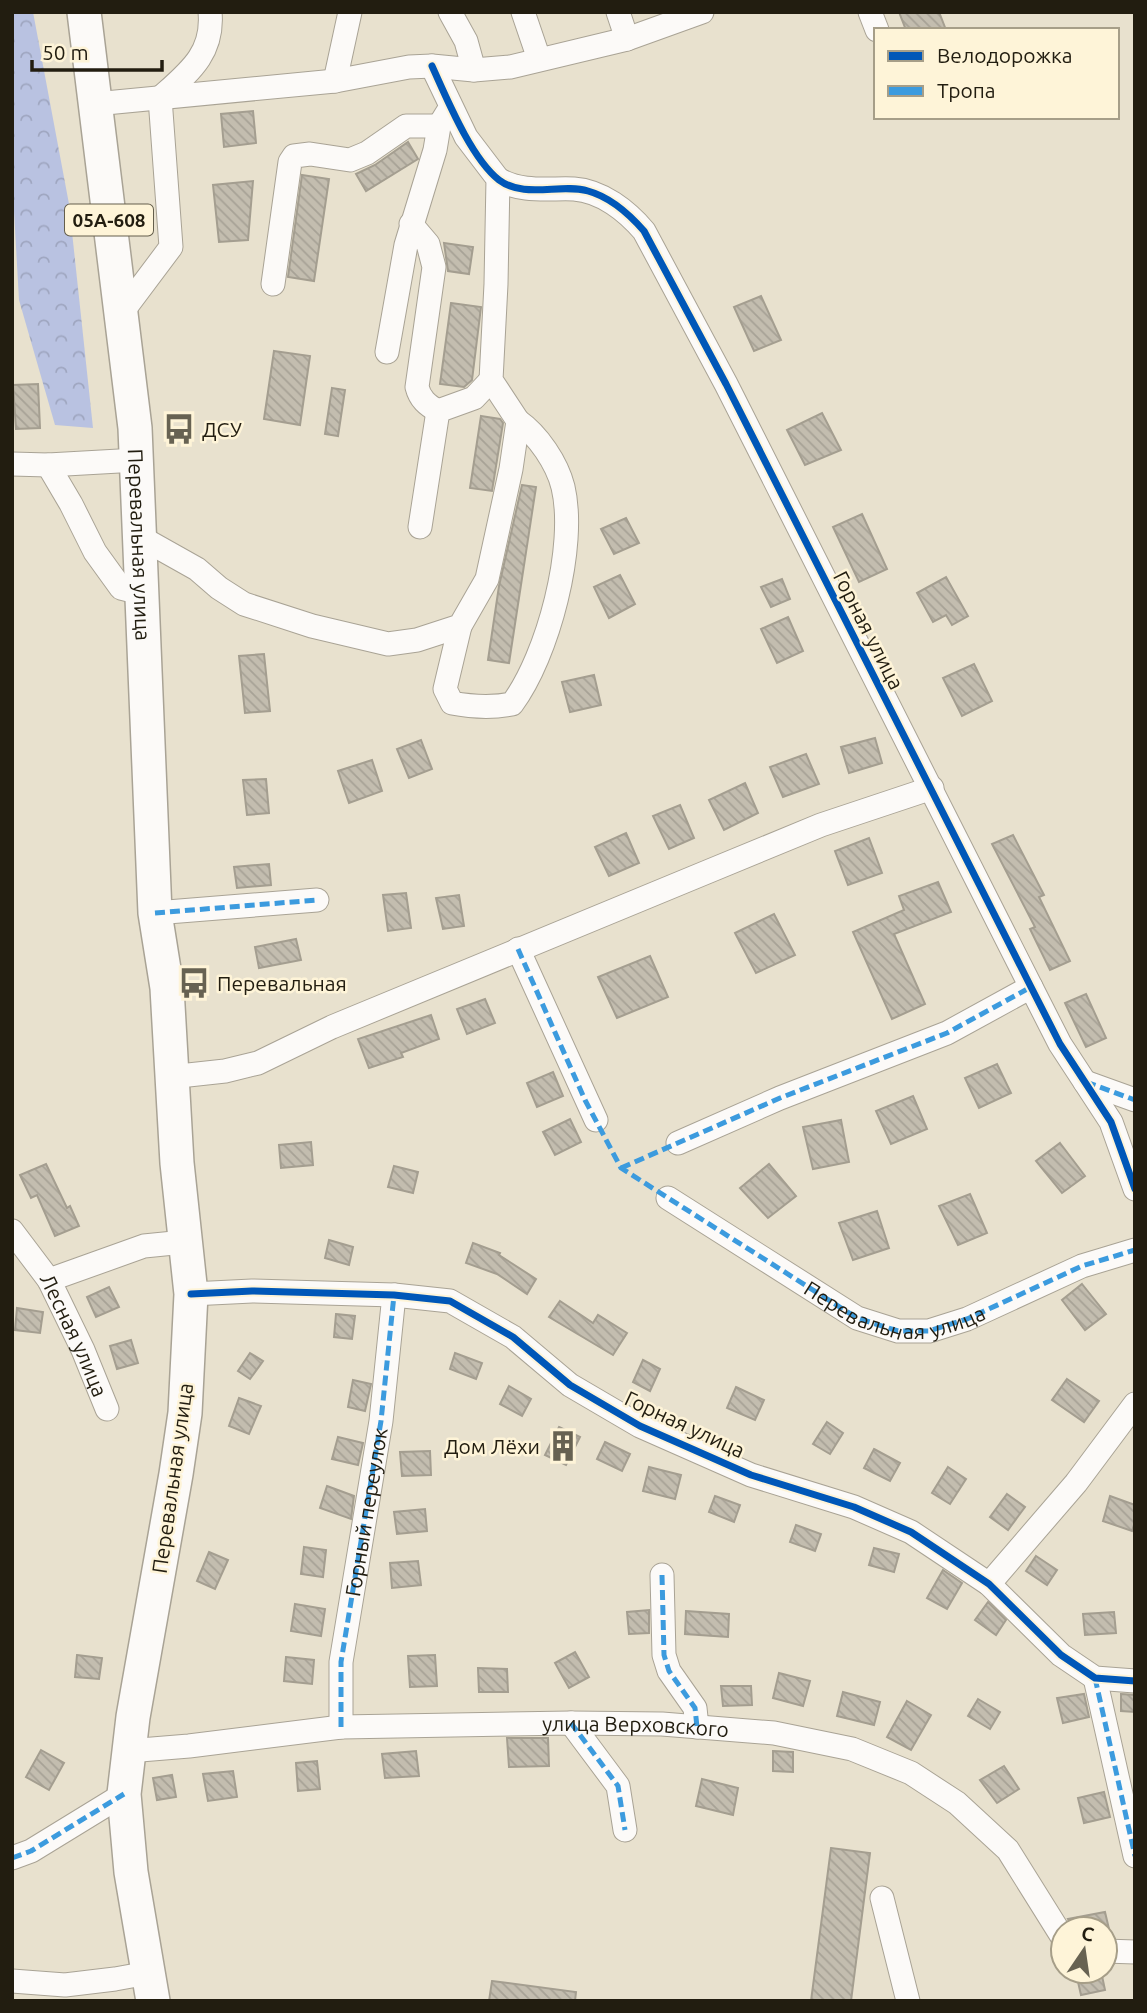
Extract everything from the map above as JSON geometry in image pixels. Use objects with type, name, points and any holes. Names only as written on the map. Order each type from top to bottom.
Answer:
[{"type":"highway","name":"Перевальная улица","points":[[84,12],[135,428],[155,913],[167,988],[170,1077],[191,1294],[183,1425],[128,1751],[124,1794],[131,1872],[150,1987]]},
{"type":"street","points":[[160,99],[203,55],[211,34],[210,12]]},
{"type":"street","points":[[335,82],[350,12]]},
{"type":"street","points":[[450,12],[466,41],[474,70]]},
{"type":"street","points":[[523,12],[539,59]]},
{"type":"street","points":[[618,12],[627,38]]},
{"type":"street","points":[[95,104],[335,82],[409,67],[474,70],[510,67],[627,38],[702,12]]},
{"type":"street","points":[[387,352],[411,224],[444,117],[432,66]]},
{"type":"street","points":[[120,315],[171,247],[160,99]]},
{"type":"street","points":[[444,117],[466,137],[498,179],[491,380],[518,421],[532,431],[551,460],[563,486],[567,531],[553,618],[525,687],[512,704],[495,708],[452,703],[445,690],[460,626],[487,579],[511,469],[518,421]]},
{"type":"street","points":[[273,284],[290,162],[295,156],[310,154],[350,160],[367,153],[406,126],[444,117]]},
{"type":"street","name":"Горная улица","points":[[498,179],[521,189],[588,191],[605,198],[634,219],[645,231],[726,384],[1060,1044],[1111,1122],[1135,1189]]},
{"type":"street","points":[[411,224],[428,244],[434,267],[417,387],[419,395],[438,411],[474,398],[491,380]]},
{"type":"street","points":[[420,527],[438,411]]},
{"type":"street","points":[[12,464],[48,465],[137,460]]},
{"type":"street","points":[[48,465],[95,552],[121,588],[141,593]]},
{"type":"street","points":[[140,537],[197,569],[244,604],[312,626],[388,644],[417,640],[460,626]]},
{"type":"street","points":[[170,1077],[225,1071],[258,1063],[332,1027],[821,825],[932,788]]},
{"type":"street","points":[[155,913],[317,900]]},
{"type":"street","points":[[518,950],[596,1121]]},
{"type":"street","points":[[678,1143],[779,1098],[947,1033],[1031,987]]},
{"type":"street","points":[[1085,1082],[1135,1100]]},
{"type":"street","name":"Перевальная улица","points":[[668,1198],[858,1318],[898,1331],[929,1331],[967,1319],[1082,1266],[1135,1250]]},
{"type":"street","name":"Лесная улица","points":[[12,1231],[49,1280],[83,1350],[107,1409]]},
{"type":"street","points":[[49,1280],[144,1246],[184,1242]]},
{"type":"street","name":"Горная улица","points":[[191,1294],[252,1291],[394,1295],[450,1301],[513,1337],[570,1385],[640,1426],[751,1475],[854,1507],[911,1532],[989,1584],[1061,1655],[1095,1678],[1135,1681]]},
{"type":"street","name":"Горный переулок","points":[[341,1727],[341,1662],[381,1421],[394,1295]]},
{"type":"street","points":[[989,1584],[1076,1483],[1135,1404]]},
{"type":"street","points":[[662,1575],[664,1655],[668,1671],[695,1708],[697,1727]]},
{"type":"street","points":[[1095,1678],[1135,1856]]},
{"type":"street","points":[[571,1723],[618,1786],[625,1830]]},
{"type":"street","name":"улица Верховского","points":[[128,1751],[341,1727],[571,1723],[697,1727],[774,1733],[852,1749],[911,1773],[957,1802],[1008,1850],[1049,1916]]},
{"type":"street","points":[[12,1857],[31,1851],[124,1794]]},
{"type":"street","points":[[882,1898],[908,2001]]},
{"type":"street","points":[[12,1981],[63,1993],[115,1979],[150,1987]]},
{"type":"green space","points":[[12,12],[33,12],[69,204],[93,428],[55,425],[19,300],[12,176]]},
{"type":"building","points":[[899,12],[939,12],[945,28],[905,28]]},
{"type":"building","points":[[253,111],[256,143],[224,147],[221,114]]},
{"type":"building","points":[[408,142],[418,159],[366,191],[356,174],[375,165]]},
{"type":"building","points":[[302,175],[329,179],[314,281],[288,277]]},
{"type":"building","points":[[253,181],[248,240],[219,242],[213,185]]},
{"type":"building","points":[[444,243],[473,247],[469,274],[448,271]]},
{"type":"building","points":[[761,296],[781,340],[754,351],[734,307]]},
{"type":"building","points":[[451,303],[481,307],[472,380],[464,387],[440,384]]},
{"type":"building","points":[[274,351],[310,356],[300,425],[264,419]]},
{"type":"building","points":[[38,384],[40,428],[16,429],[13,385]]},
{"type":"building","points":[[332,388],[345,390],[338,436],[325,434]]},
{"type":"building","points":[[822,413],[841,450],[805,465],[787,430]]},
{"type":"building","points":[[481,416],[500,419],[503,423],[492,491],[470,488]]},
{"type":"building","points":[[522,485],[536,487],[509,663],[488,660],[499,586]]},
{"type":"building","points":[[862,514],[887,569],[859,582],[833,527]]},
{"type":"building","points":[[626,518],[639,543],[614,554],[601,529]]},
{"type":"building","points":[[620,575],[635,604],[609,618],[594,587]]},
{"type":"building","points":[[946,577],[968,616],[952,625],[946,615],[933,622],[917,593]]},
{"type":"building","points":[[782,579],[790,599],[771,607],[761,587]]},
{"type":"building","points":[[788,617],[803,651],[777,663],[761,629]]},
{"type":"building","points":[[264,654],[270,711],[245,713],[239,656]]},
{"type":"building","points":[[974,664],[992,701],[962,716],[943,678]]},
{"type":"building","points":[[594,675],[601,705],[570,712],[562,682]]},
{"type":"building","points":[[875,738],[882,763],[849,773],[841,747]]},
{"type":"building","points":[[421,740],[432,769],[409,778],[397,749]]},
{"type":"building","points":[[806,754],[819,784],[783,797],[770,767]]},
{"type":"building","points":[[372,760],[382,791],[349,803],[338,771]]},
{"type":"building","points":[[266,779],[269,813],[247,815],[243,780]]},
{"type":"building","points":[[745,783],[758,813],[724,830],[709,800]]},
{"type":"building","points":[[680,805],[694,838],[669,849],[653,816]]},
{"type":"building","points":[[626,833],[639,863],[609,876],[595,847]]},
{"type":"building","points":[[1013,835],[1044,895],[1039,897],[1070,961],[1050,970],[1030,929],[1035,927],[992,844]]},
{"type":"building","points":[[869,838],[882,873],[848,885],[835,851]]},
{"type":"building","points":[[269,864],[271,885],[237,888],[234,867]]},
{"type":"building","points":[[938,882],[951,912],[894,934],[925,1004],[892,1019],[853,932],[904,910],[899,896]]},
{"type":"building","points":[[406,893],[411,928],[388,931],[383,895]]},
{"type":"building","points":[[459,895],[464,926],[443,929],[436,898]]},
{"type":"building","points":[[774,914],[795,955],[756,973],[735,933]]},
{"type":"building","points":[[296,939],[301,960],[259,968],[255,947]]},
{"type":"building","points":[[650,956],[668,997],[617,1018],[598,977]]},
{"type":"building","points":[[1086,994],[1106,1038],[1086,1047],[1065,1003]]},
{"type":"building","points":[[485,999],[495,1023],[467,1034],[457,1009]]},
{"type":"building","points":[[431,1015],[439,1039],[401,1053],[403,1057],[369,1068],[358,1039]]},
{"type":"building","points":[[997,1064],[1011,1093],[979,1108],[965,1078]]},
{"type":"building","points":[[553,1072],[563,1096],[537,1107],[527,1083]]},
{"type":"building","points":[[913,1096],[927,1129],[891,1144],[876,1111]]},
{"type":"building","points":[[570,1119],[581,1142],[555,1155],[543,1132]]},
{"type":"building","points":[[841,1120],[849,1162],[813,1169],[803,1127]]},
{"type":"building","points":[[311,1142],[313,1165],[281,1168],[279,1145]]},
{"type":"building","points":[[1060,1143],[1085,1176],[1062,1193],[1036,1161]]},
{"type":"building","points":[[46,1164],[67,1208],[70,1206],[79,1226],[55,1236],[37,1195],[31,1198],[20,1175]]},
{"type":"building","points":[[769,1164],[796,1196],[768,1218],[740,1188]]},
{"type":"building","points":[[394,1166],[418,1172],[413,1193],[388,1187]]},
{"type":"building","points":[[970,1194],[987,1233],[958,1245],[939,1206]]},
{"type":"building","points":[[877,1211],[889,1248],[853,1260],[839,1223]]},
{"type":"building","points":[[329,1240],[353,1247],[349,1265],[325,1258]]},
{"type":"building","points":[[473,1243],[500,1253],[499,1255],[536,1279],[527,1294],[497,1274],[466,1263]]},
{"type":"building","points":[[1082,1284],[1106,1314],[1085,1330],[1062,1300]]},
{"type":"building","points":[[109,1287],[119,1307],[96,1317],[87,1297]]},
{"type":"building","points":[[560,1301],[593,1323],[598,1315],[627,1333],[613,1355],[549,1317]]},
{"type":"building","points":[[17,1308],[43,1312],[40,1333],[15,1330]]},
{"type":"building","points":[[336,1314],[355,1316],[352,1339],[334,1337]]},
{"type":"building","points":[[131,1340],[138,1363],[117,1369],[110,1346]]},
{"type":"building","points":[[250,1353],[263,1361],[250,1379],[238,1371]]},
{"type":"building","points":[[455,1353],[482,1363],[476,1379],[450,1369]]},
{"type":"building","points":[[643,1360],[660,1369],[650,1391],[633,1382]]},
{"type":"building","points":[[1067,1379],[1099,1401],[1084,1422],[1052,1400]]},
{"type":"building","points":[[353,1380],[371,1384],[365,1411],[348,1407]]},
{"type":"building","points":[[509,1386],[531,1399],[522,1416],[500,1404]]},
{"type":"building","points":[[736,1387],[764,1400],[755,1420],[727,1408]]},
{"type":"building","points":[[239,1398],[261,1406],[249,1434],[229,1426]]},
{"type":"building","points":[[827,1422],[843,1433],[830,1454],[813,1444]]},
{"type":"building","name":"Дом Лёхи","points":[[559,1427],[580,1437],[566,1465],[545,1455]]},
{"type":"building","points":[[338,1437],[363,1443],[358,1465],[332,1459]]},
{"type":"building","points":[[605,1442],[630,1454],[622,1471],[597,1459]]},
{"type":"building","points":[[874,1449],[900,1463],[890,1481],[864,1468]]},
{"type":"building","points":[[430,1451],[431,1475],[402,1476],[400,1452]]},
{"type":"building","points":[[649,1467],[681,1475],[675,1499],[643,1491]]},
{"type":"building","points":[[948,1467],[966,1479],[950,1504],[932,1493]]},
{"type":"building","points":[[327,1486],[354,1496],[351,1519],[320,1508]]},
{"type":"building","points":[[1007,1494],[1025,1507],[1008,1530],[990,1517]]},
{"type":"building","points":[[715,1496],[740,1505],[734,1522],[709,1512]]},
{"type":"building","points":[[1110,1496],[1135,1505],[1132,1531],[1103,1521]]},
{"type":"building","points":[[425,1509],[427,1531],[397,1534],[394,1512]]},
{"type":"building","points":[[796,1525],[821,1534],[815,1551],[790,1542]]},
{"type":"building","points":[[304,1547],[326,1550],[323,1577],[301,1574]]},
{"type":"building","points":[[874,1548],[899,1554],[894,1572],[869,1565]]},
{"type":"building","points":[[209,1552],[228,1560],[215,1589],[197,1581]]},
{"type":"building","points":[[1036,1556],[1057,1570],[1047,1585],[1026,1571]]},
{"type":"building","points":[[418,1561],[421,1585],[392,1588],[390,1563]]},
{"type":"building","points":[[943,1570],[962,1583],[947,1609],[927,1598]]},
{"type":"building","points":[[988,1602],[1006,1620],[996,1635],[975,1620]]},
{"type":"building","points":[[295,1604],[325,1609],[321,1636],[291,1631]]},
{"type":"building","points":[[649,1610],[649,1633],[629,1634],[627,1612]]},
{"type":"building","points":[[686,1611],[729,1614],[728,1637],[685,1634]]},
{"type":"building","points":[[1114,1612],[1116,1633],[1085,1635],[1083,1614]]},
{"type":"building","points":[[575,1652],[589,1677],[569,1688],[555,1663]]},
{"type":"building","points":[[77,1655],[102,1658],[99,1679],[75,1677]]},
{"type":"building","points":[[435,1655],[437,1686],[410,1687],[408,1656]]},
{"type":"building","points":[[286,1657],[314,1660],[312,1684],[284,1681]]},
{"type":"building","points":[[478,1668],[507,1669],[508,1692],[479,1692]]},
{"type":"building","points":[[779,1673],[810,1681],[803,1706],[773,1698]]},
{"type":"building","points":[[721,1686],[751,1686],[752,1705],[723,1706]]},
{"type":"building","points":[[843,1692],[880,1702],[874,1725],[837,1716]]},
{"type":"building","points":[[1084,1694],[1089,1717],[1063,1723],[1057,1698]]},
{"type":"building","points":[[1121,1694],[1135,1695],[1135,1712],[1121,1711]]},
{"type":"building","points":[[978,1699],[1000,1712],[990,1729],[968,1716]]},
{"type":"building","points":[[907,1701],[931,1715],[911,1750],[887,1737]]},
{"type":"building","points":[[507,1738],[548,1738],[549,1766],[509,1767]]},
{"type":"building","points":[[41,1750],[64,1763],[49,1790],[26,1777]]},
{"type":"building","points":[[416,1751],[419,1776],[385,1778],[382,1754]]},
{"type":"building","points":[[773,1751],[793,1752],[793,1772],[773,1771]]},
{"type":"building","points":[[317,1761],[320,1789],[298,1791],[296,1763]]},
{"type":"building","points":[[1004,1766],[1019,1789],[997,1803],[980,1780]]},
{"type":"building","points":[[233,1771],[237,1797],[208,1801],[203,1774]]},
{"type":"building","points":[[172,1775],[176,1797],[157,1800],[153,1778]]},
{"type":"building","points":[[702,1779],[738,1788],[733,1815],[696,1806]]},
{"type":"building","points":[[1104,1792],[1110,1817],[1084,1823],[1078,1798]]},
{"type":"building","points":[[831,1848],[870,1853],[851,2001],[811,2001]]},
{"type":"building","points":[[492,1981],[576,1992],[575,2001],[489,2001]]},
{"type":"building","points":[[1079,1985],[1104,1985],[1105,1990],[1081,1995]]},
{"type":"marked path","points":[[155,913],[317,900]]},
{"type":"marked path","points":[[518,949],[585,1100],[621,1168],[857,1318],[898,1331],[929,1331],[967,1319],[1082,1266],[1135,1250]]},
{"type":"marked path","points":[[621,1168],[780,1098],[947,1033],[1031,987]]},
{"type":"marked path","points":[[1086,1082],[1135,1100]]},
{"type":"marked path","points":[[341,1727],[341,1662],[381,1421],[394,1295]]},
{"type":"marked path","points":[[662,1575],[664,1655],[669,1671],[695,1708],[697,1727]]},
{"type":"marked path","points":[[1095,1678],[1135,1856]]},
{"type":"marked path","points":[[571,1723],[618,1786],[625,1830]]},
{"type":"marked path","points":[[12,1858],[31,1851],[124,1794]]},
{"type":"cycle path","points":[[432,66],[469,143],[499,180],[520,189],[588,191],[619,207],[644,231],[726,384],[1060,1044],[1111,1122],[1135,1189]]},
{"type":"cycle path","points":[[191,1294],[252,1291],[394,1295],[450,1301],[513,1337],[570,1385],[640,1426],[751,1475],[854,1507],[911,1532],[989,1584],[1061,1655],[1095,1678],[1135,1681]]},
{"type":"place","name":"ДСУ","points":[[179,429]]},
{"type":"place","name":"Перевальная","points":[[194,983]]},
{"type":"place","name":"Дом Лёхи","points":[[563,1446]]}]
